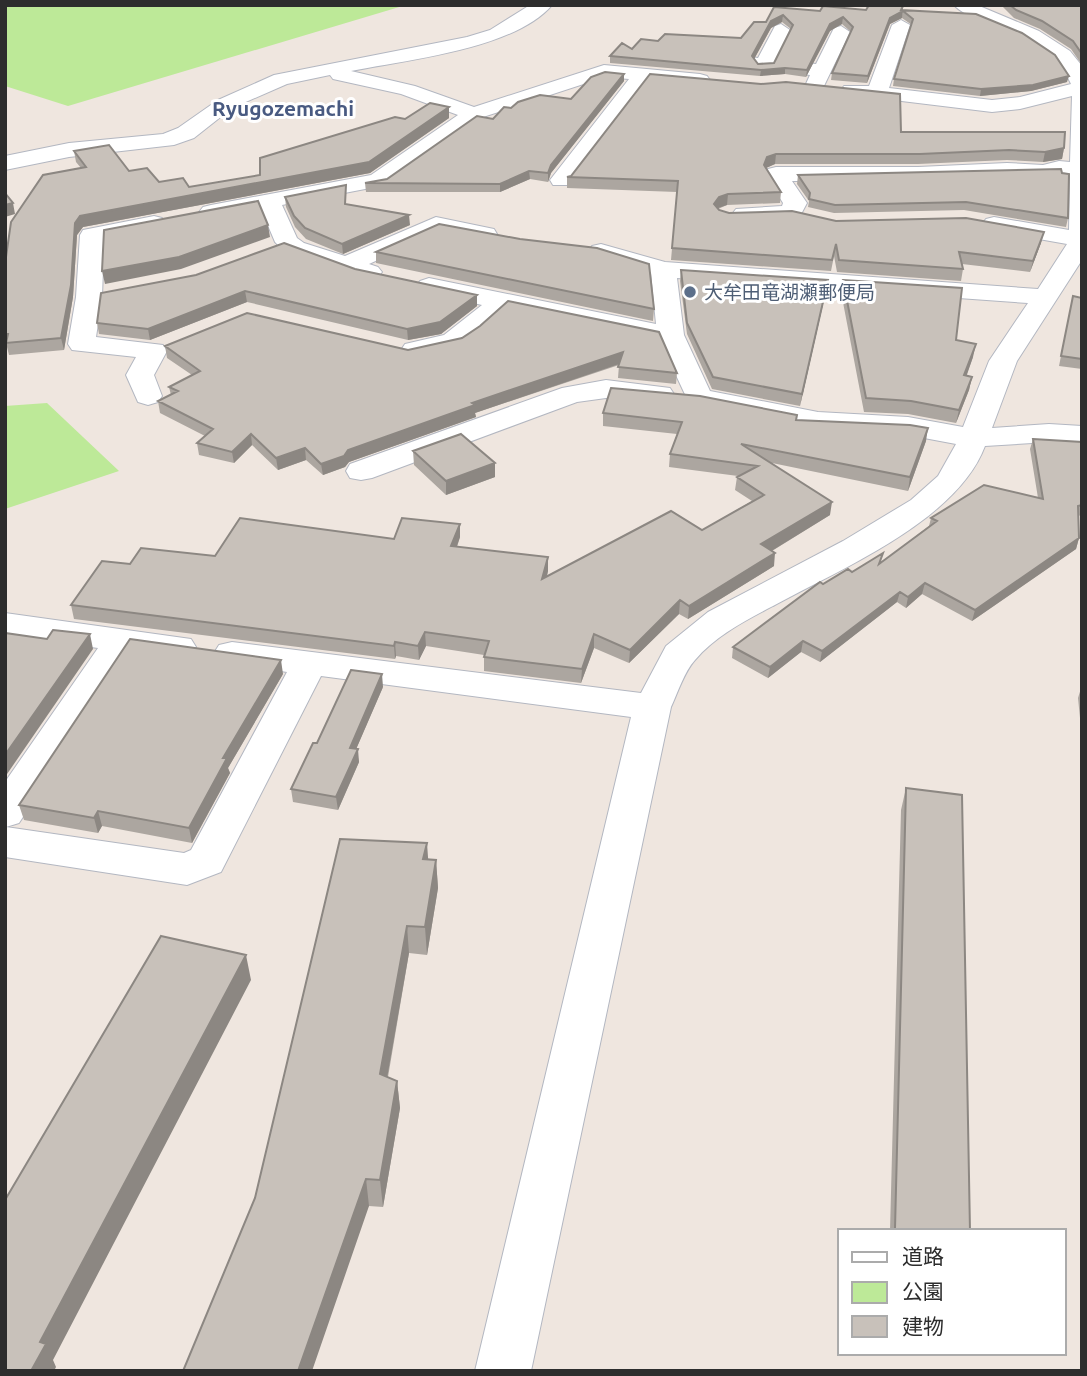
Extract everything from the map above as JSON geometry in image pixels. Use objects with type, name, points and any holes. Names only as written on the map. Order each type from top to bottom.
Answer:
[{"type":"street","points":[[5,163],[69,150],[166,140],[186,133],[225,104],[281,79],[470,42],[497,34],[543,5]]},
{"type":"street","points":[[503,1371],[652,707],[679,654],[720,620],[855,548],[922,507],[950,482],[974,438],[1003,361],[1079,246],[1082,87],[1077,69],[1064,54],[1044,41],[981,16],[963,5]]},
{"type":"street","points":[[877,93],[901,25]]},
{"type":"street","points":[[764,64],[781,30]]},
{"type":"street","points":[[818,78],[841,32]]},
{"type":"street","points":[[691,56],[764,64],[877,93],[992,106],[1020,103],[1082,87]]},
{"type":"street","points":[[316,71],[403,87],[439,98],[473,114]]},
{"type":"street","points":[[148,396],[140,375],[164,347],[82,344],[102,295],[92,236],[378,180],[473,114],[546,92],[590,74],[604,71],[721,81]]},
{"type":"street","points":[[561,180],[642,75]]},
{"type":"street","points":[[760,85],[818,78]]},
{"type":"street","points":[[729,215],[801,215],[776,174],[918,174],[1007,170],[1043,172],[1059,168],[1082,170]]},
{"type":"street","points":[[269,201],[287,242],[296,248],[345,265],[399,280],[671,335]]},
{"type":"street","points":[[974,221],[1080,239]]},
{"type":"street","points":[[345,265],[436,224],[509,238]]},
{"type":"street","points":[[262,251],[287,242]]},
{"type":"street","points":[[573,247],[599,250],[663,270],[1046,297]]},
{"type":"street","points":[[663,270],[671,335],[699,397]]},
{"type":"street","points":[[395,348],[408,351],[435,349],[459,340],[502,300]]},
{"type":"street","points":[[361,471],[572,394],[606,389],[699,397],[818,421],[908,426],[974,438],[1049,433],[1082,435]]},
{"type":"street","points":[[5,624],[652,707]]},
{"type":"street","points":[[5,813],[122,639]]},
{"type":"street","points":[[5,842],[187,869],[206,860],[310,663]]},
{"type":"green space","points":[[5,5],[406,5],[68,106],[5,86]]},
{"type":"green space","points":[[47,403],[119,471],[5,509],[5,406]]},
{"type":"building","points":[[869,5],[891,5],[903,6],[901,10],[976,14],[1022,33],[1055,55],[1069,76],[1033,85],[981,89],[894,79],[913,19],[903,11],[890,18],[868,76],[832,73],[853,27],[843,17],[830,24],[807,70],[761,70],[610,56],[622,43],[632,49],[641,39],[658,41],[665,34],[741,38],[754,22],[766,22],[774,7],[820,11],[823,6],[866,10]],"holes":[[[783,15],[793,25],[774,63],[758,64],[752,56],[771,21]]]},
{"type":"building","points":[[1010,5],[1082,5],[1082,54],[1073,41]]},
{"type":"building","points":[[605,72],[624,74],[551,165],[548,173],[529,171],[500,184],[365,183],[387,179],[477,116],[493,119],[504,107],[511,108],[518,102],[540,95],[571,99],[591,77]]},
{"type":"building","points":[[650,74],[761,84],[786,82],[900,94],[901,132],[1065,132],[1064,148],[1045,152],[1009,150],[920,154],[776,154],[767,157],[764,165],[781,192],[728,194],[719,197],[714,204],[719,210],[729,213],[792,211],[836,221],[966,218],[1044,232],[1033,261],[959,252],[963,269],[839,260],[836,244],[832,260],[672,248],[678,181],[567,177],[571,176]]},
{"type":"building","points":[[430,103],[449,107],[369,162],[80,216],[75,223],[71,285],[61,338],[6,343],[8,334],[5,334],[5,264],[11,222],[43,175],[86,167],[74,151],[109,145],[129,171],[147,168],[159,182],[183,178],[189,187],[260,175],[260,158],[395,117],[405,119]]},
{"type":"building","points":[[1061,169],[1062,173],[1069,174],[1068,218],[966,202],[835,205],[809,199],[810,193],[798,175]]},
{"type":"building","points":[[346,185],[345,204],[409,215],[342,244],[305,228],[294,216],[285,197]]},
{"type":"building","points":[[5,193],[13,203],[5,205]]},
{"type":"building","points":[[258,201],[268,225],[179,257],[102,271],[104,230]]},
{"type":"building","points":[[439,224],[520,239],[597,248],[649,264],[654,309],[376,252]]},
{"type":"building","points":[[284,243],[355,269],[477,295],[440,322],[407,329],[245,291],[148,329],[97,323],[101,293],[196,275]]},
{"type":"building","points":[[681,270],[828,280],[802,394],[713,377],[687,323]]},
{"type":"building","points":[[843,280],[962,288],[956,340],[976,344],[964,375],[972,377],[959,410],[911,401],[866,398]]},
{"type":"building","points":[[1073,296],[1082,298],[1082,359],[1061,356]]},
{"type":"building","points":[[508,301],[659,332],[677,373],[618,367],[623,352],[472,403],[475,405],[348,450],[344,456],[321,464],[305,448],[276,458],[251,434],[232,452],[197,443],[213,429],[158,401],[178,391],[169,387],[200,371],[165,346],[247,313],[408,350],[462,338]]},
{"type":"building","points":[[611,388],[700,396],[797,415],[796,420],[928,428],[910,477],[741,444],[832,502],[761,544],[775,553],[689,606],[680,600],[630,650],[594,634],[582,669],[484,657],[489,641],[425,632],[418,646],[395,642],[394,646],[71,605],[102,561],[130,564],[141,548],[215,556],[240,518],[394,539],[402,518],[460,524],[451,546],[548,557],[542,579],[671,511],[702,530],[764,495],[737,477],[758,466],[670,454],[682,422],[603,413]]},
{"type":"building","points":[[461,434],[495,463],[446,481],[413,451]]},
{"type":"building","points":[[1033,439],[1082,442],[1079,538],[975,610],[925,583],[908,597],[900,592],[822,651],[803,641],[770,667],[733,647],[820,582],[823,584],[848,569],[852,572],[883,553],[879,564],[937,521],[931,518],[984,485],[1043,499]]},
{"type":"building","points":[[53,630],[90,634],[5,755],[5,633],[47,639]]},
{"type":"building","points":[[130,639],[281,660],[223,758],[227,758],[189,828],[98,811],[94,818],[19,805]]},
{"type":"building","points":[[351,670],[382,674],[350,748],[358,749],[336,797],[291,789],[313,743],[317,743]]},
{"type":"building","points":[[906,788],[962,795],[970,1229],[895,1229]]},
{"type":"building","points":[[340,839],[427,843],[423,859],[436,860],[425,927],[407,926],[380,1074],[397,1081],[380,1180],[366,1179],[298,1371],[183,1371],[255,1198]]},
{"type":"building","points":[[161,936],[246,955],[40,1342],[46,1344],[31,1371],[5,1371],[5,1200]]},
{"type":"place","name":"大牟田竜湖瀬郵便局","points":[[690,292]]},
{"type":"district","name":"Ryugozemachi","points":[[283,108]]}]
